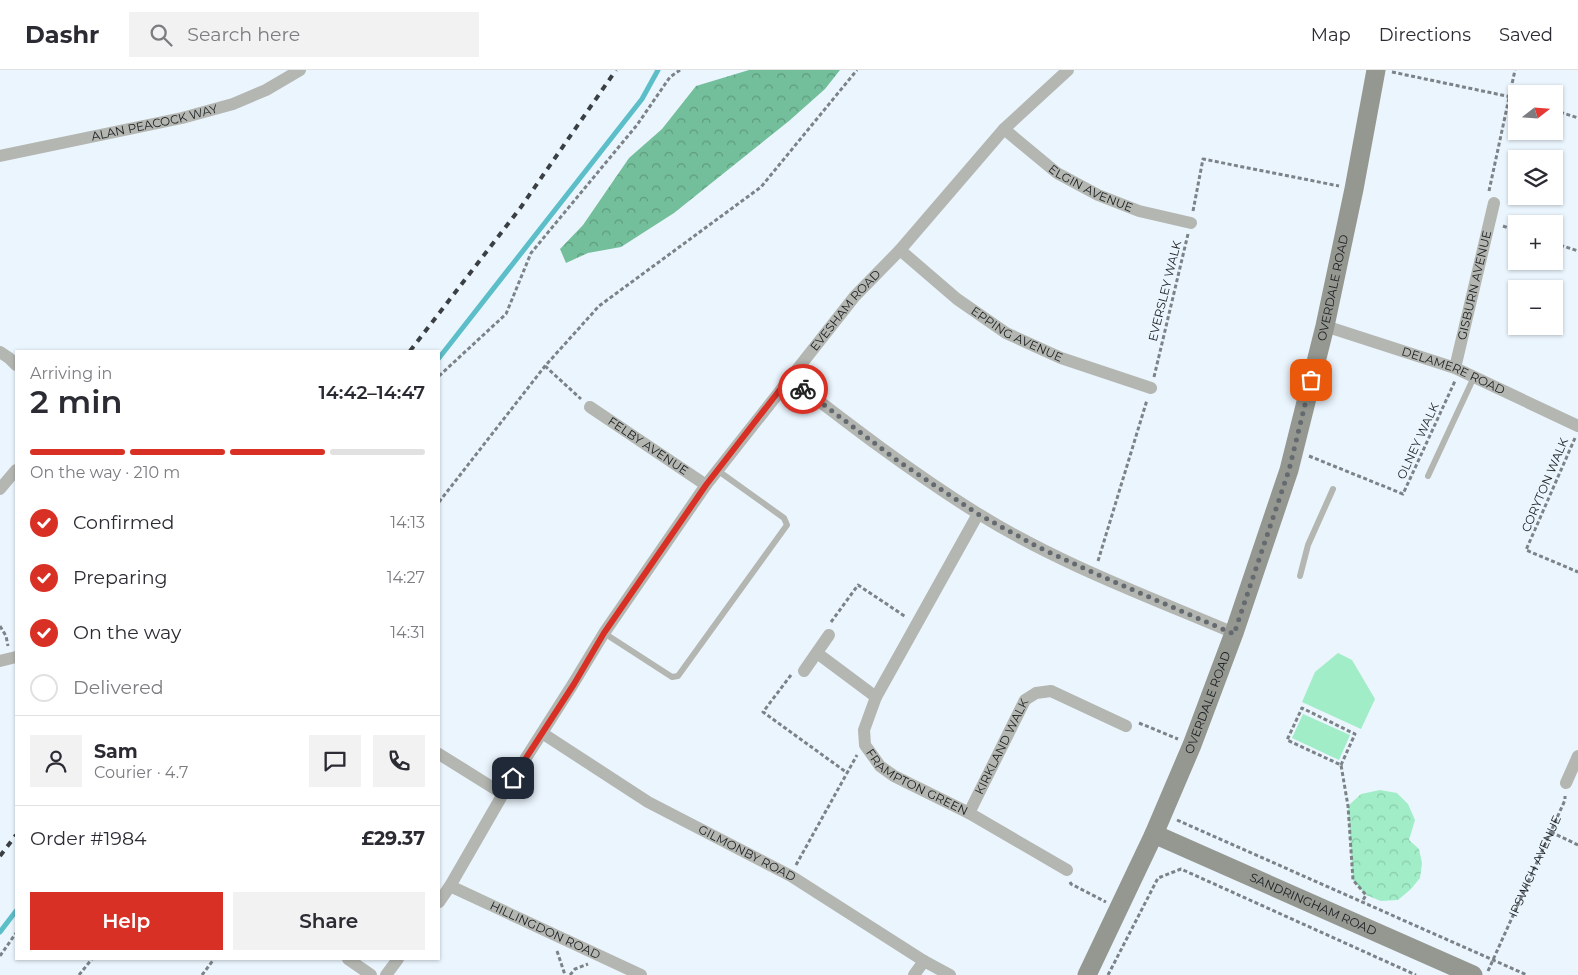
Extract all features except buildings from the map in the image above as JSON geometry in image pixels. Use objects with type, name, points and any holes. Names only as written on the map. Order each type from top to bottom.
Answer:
[{"type":"street","name":"ALAN PEACOCK WAY","points":[[0,156],[182,118],[225,106],[266,90],[300,70]]},
{"type":"street","name":"EVESHAM ROAD","points":[[440,901],[503,794],[574,684],[604,633],[717,470],[855,296],[900,250],[1004,129],[1068,70]]},
{"type":"street","name":"OVERDALE ROAD","points":[[1087,975],[1120,909],[1192,745],[1234,634],[1268,534],[1294,450],[1324,326],[1354,188],[1384,71]]},
{"type":"street","name":"ELGIN AVENUE","points":[[1004,129],[1056,173],[1098,195],[1139,211],[1191,223]]},
{"type":"street","name":"GISBURN AVENUE","points":[[1455,368],[1494,203]]},
{"type":"street","name":"EPPING AVENUE","points":[[900,250],[957,299],[1006,333],[1061,358],[1151,388]]},
{"type":"street","name":"DELAMERE ROAD","points":[[1324,326],[1455,368],[1578,426]]},
{"type":"street","points":[[0,352],[15,364]]},
{"type":"street","points":[[789,378],[898,461],[978,514],[1038,547],[1234,634]]},
{"type":"street","name":"FELBY AVENUE","points":[[590,407],[706,485]]},
{"type":"street","points":[[0,489],[15,471]]},
{"type":"street","name":"FRAMPTON GREEN","points":[[978,514],[876,697],[864,730],[865,746],[880,766],[894,776],[969,813],[1067,870]]},
{"type":"street","points":[[804,671],[829,635]]},
{"type":"street","points":[[816,653],[876,697]]},
{"type":"street","name":"KIRKLAND WALK","points":[[969,813],[1025,700],[1036,693],[1051,691],[1126,726]]},
{"type":"street","name":"GILMONBY ROAD","points":[[542,734],[648,802],[791,876],[924,961],[950,975]]},
{"type":"street","points":[[440,755],[503,794]]},
{"type":"street","points":[[1566,783],[1578,756]]},
{"type":"street","name":"SANDRINGHAM ROAD","points":[[1154,834],[1445,966],[1472,975]]},
{"type":"street","name":"HILLINGDON ROAD","points":[[450,886],[641,975]]},
{"type":"street","points":[[349,960],[371,975]]},
{"type":"street","points":[[386,975],[397,960]]},
{"type":"street","points":[[914,975],[924,961]]},
{"type":"lane","points":[[1428,476],[1474,377]]},
{"type":"lane","points":[[604,633],[672,677],[678,676],[787,525],[784,518],[717,470]]},
{"type":"lane","points":[[1300,576],[1308,544],[1332,489]]},
{"type":"path","points":[[440,375],[506,314],[531,252],[637,125],[670,76],[680,70]]},
{"type":"path","points":[[440,501],[544,366],[599,306],[761,187],[857,70]]},
{"type":"path","points":[[1511,85],[1515,70]]},
{"type":"path","points":[[1384,71],[1508,95],[1488,189],[1494,203]]},
{"type":"path","points":[[1563,113],[1578,118]]},
{"type":"path","name":"EVERSLEY WALK","points":[[1094,573],[1151,388],[1191,223],[1204,159],[1354,188]]},
{"type":"path","points":[[1563,246],[1578,251]]},
{"type":"path","points":[[544,366],[590,407]]},
{"type":"path","name":"OLNEY WALK","points":[[1294,450],[1403,494],[1455,383],[1455,368]]},
{"type":"path","name":"CORYTON WALK","points":[[1578,430],[1526,550],[1578,572]]},
{"type":"path","points":[[0,626],[6,636],[9,659]]},
{"type":"path","points":[[1341,765],[1287,740],[1302,708],[1355,734],[1341,765],[1348,806],[1353,880],[1366,895],[1362,902]]},
{"type":"path","points":[[1126,726],[1137,722],[1192,745]]},
{"type":"path","points":[[791,876],[859,750]]},
{"type":"path","name":"IPSWICH AVENUE","points":[[1486,975],[1565,800],[1566,783]]},
{"type":"path","points":[[1163,813],[1527,975]]},
{"type":"path","points":[[1550,832],[1578,845]]},
{"type":"path","points":[[1067,870],[1071,884],[1120,909]]},
{"type":"path","points":[[1108,975],[1158,878],[1181,870],[1416,975]]},
{"type":"path","points":[[0,956],[15,934]]},
{"type":"path","points":[[551,934],[565,975]]},
{"type":"path","points":[[79,975],[91,960]]},
{"type":"path","points":[[202,975],[213,960]]},
{"type":"green space","points":[[749,70],[840,70],[825,89],[789,121],[674,213],[621,247],[588,253],[566,263],[560,249],[583,225],[629,158],[662,129],[696,86]]},
{"type":"green space","points":[[1338,653],[1352,660],[1375,699],[1361,729],[1302,702],[1315,672]]},
{"type":"green space","points":[[1303,714],[1350,735],[1339,760],[1292,738]]},
{"type":"green space","points":[[1380,790],[1397,793],[1408,804],[1415,820],[1409,840],[1419,849],[1422,863],[1420,878],[1398,900],[1381,901],[1366,895],[1353,880],[1348,806],[1361,794]]},
{"type":"waterway","points":[[440,357],[642,99],[658,70]]},
{"type":"waterway","points":[[0,932],[15,912]]},
{"type":"railway","points":[[411,350],[521,207],[616,70]]},
{"type":"railway","points":[[0,856],[15,836]]},
{"type":"way so far","points":[[803,389],[898,461],[978,514],[1038,547],[1234,634],[1289,470],[1311,380]]},
{"type":"route","points":[[513,778],[574,684],[604,633],[706,485],[789,378],[803,389]]}]
